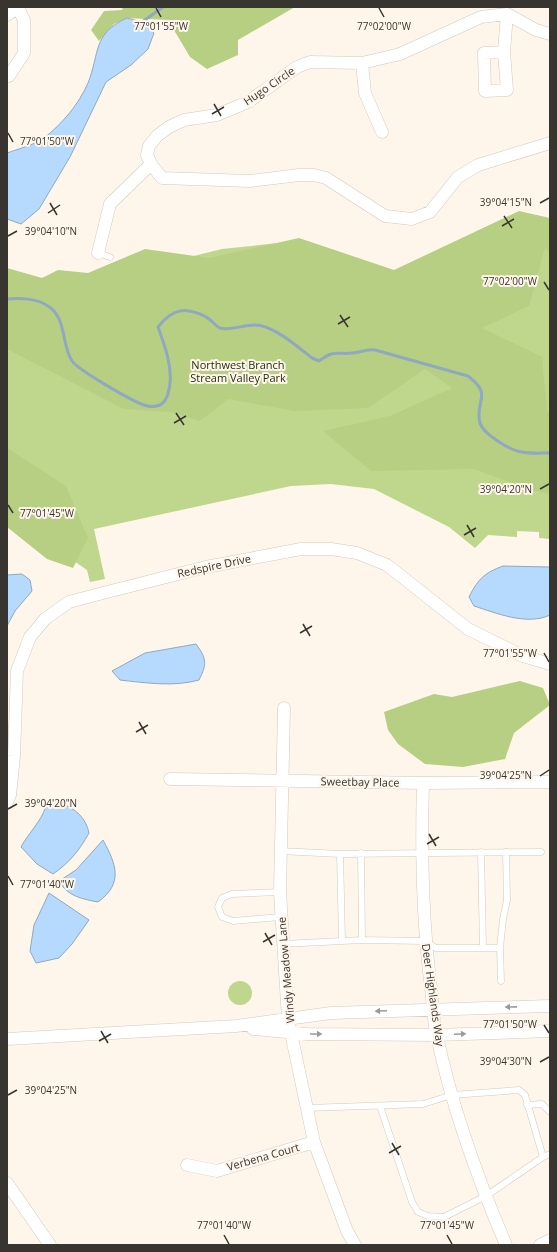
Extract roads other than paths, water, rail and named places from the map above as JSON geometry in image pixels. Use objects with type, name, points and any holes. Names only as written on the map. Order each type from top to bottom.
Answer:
[{"type":"street","points":[[7,15],[18,7],[24,20],[24,53],[10,76],[7,76]]},
{"type":"street","points":[[504,52],[507,14],[536,30],[550,34]]},
{"type":"street","name":"Hugo Circle","points":[[151,164],[147,155],[149,146],[157,136],[168,127],[184,120],[217,115],[248,102],[297,67],[310,62],[362,63],[400,54],[481,17],[507,14]]},
{"type":"street","points":[[362,63],[366,93],[382,132]]},
{"type":"street","points":[[98,253],[110,204],[151,164],[162,178],[250,182],[299,175],[314,175],[326,178],[385,216],[412,219],[430,212],[458,177],[478,165],[550,143]]},
{"type":"street","name":"Redspire Drive","points":[[7,802],[10,795],[14,756],[17,671],[30,637],[45,619],[69,602],[117,589],[206,567],[301,549],[331,549],[357,554],[387,565],[468,629],[523,656],[550,664]]},
{"type":"street","name":"Windy Meadow Lane","points":[[284,708],[281,781],[280,892],[282,944],[288,1019],[314,1142],[347,1231],[355,1245]]},
{"type":"street","name":"Sweetbay Place","points":[[170,779],[423,783],[550,782]]},
{"type":"street","name":"Deer Highlands Way","points":[[423,783],[421,852],[425,941],[436,1034],[466,1142],[506,1245]]},
{"type":"street","points":[[7,1039],[236,1026],[332,1013],[550,1006]]},
{"type":"street","points":[[236,1026],[292,1033],[436,1034],[550,1031]]},
{"type":"street","name":"Verbena Court","points":[[187,1165],[216,1171],[314,1142]]},
{"type":"street","points":[[7,1183],[50,1245]]},
{"type":"street","points":[[540,1245],[550,1240]]},
{"type":"lane","points":[[98,253],[110,257]]},
{"type":"lane","points":[[280,851],[340,854],[541,852]]},
{"type":"lane","points":[[481,852],[483,948]]},
{"type":"lane","points":[[501,981],[500,948],[502,918],[507,900],[506,852]]},
{"type":"lane","points":[[361,853],[362,940]]},
{"type":"lane","points":[[340,854],[342,941]]},
{"type":"lane","points":[[280,892],[232,894],[222,898],[218,907],[222,917],[233,921],[281,917]]},
{"type":"lane","points":[[282,944],[362,940],[425,941],[436,948],[500,948]]},
{"type":"lane","points":[[307,1108],[423,1104],[452,1095],[519,1090],[525,1095],[543,1157]]},
{"type":"lane","points":[[527,1105],[542,1104],[550,1112]]},
{"type":"lane","points":[[380,1106],[412,1202],[418,1212],[428,1216],[444,1217],[486,1196],[543,1157],[550,1154]]},
{"type":"water","points":[[127,18],[142,22],[154,33],[148,49],[131,65],[106,82],[70,157],[39,209],[21,224],[7,219],[7,153],[31,145],[44,138],[63,120],[75,106],[88,83],[102,38],[116,24]]},
{"type":"water","points":[[503,566],[550,567],[550,615],[541,618],[522,619],[502,615],[474,606],[469,597],[475,586],[486,574]]},
{"type":"water","points":[[22,574],[30,580],[32,591],[15,611],[7,626],[7,575]]},
{"type":"water","points":[[196,644],[205,662],[199,680],[160,684],[120,680],[112,671],[145,653]]},
{"type":"water","points":[[61,803],[76,811],[83,818],[89,833],[73,856],[53,874],[37,864],[21,847],[41,817],[46,806]]},
{"type":"water","points":[[103,840],[114,865],[115,873],[112,888],[98,902],[81,898],[66,890],[59,881],[76,870]]},
{"type":"water","points":[[49,893],[89,920],[72,944],[59,958],[36,963],[30,951],[34,925]]},
{"type":"waterway","points":[[142,22],[163,7]]},
{"type":"waterway","points":[[7,299],[33,300],[48,306],[58,317],[66,347],[72,361],[84,371],[106,385],[145,405],[154,406],[163,403],[167,397],[170,386],[169,361],[158,327],[168,316],[174,313],[179,311],[192,311],[210,319],[216,326],[224,329],[250,325],[269,328],[292,342],[312,358],[319,361],[324,357],[336,353],[353,353],[366,350],[375,350],[468,376],[476,383],[482,394],[479,415],[480,423],[486,432],[511,449],[517,451],[529,453],[550,453]]},
{"type":"park label","name":"Northwest Branch Stream Valley Park","points":[[238,371]]}]
